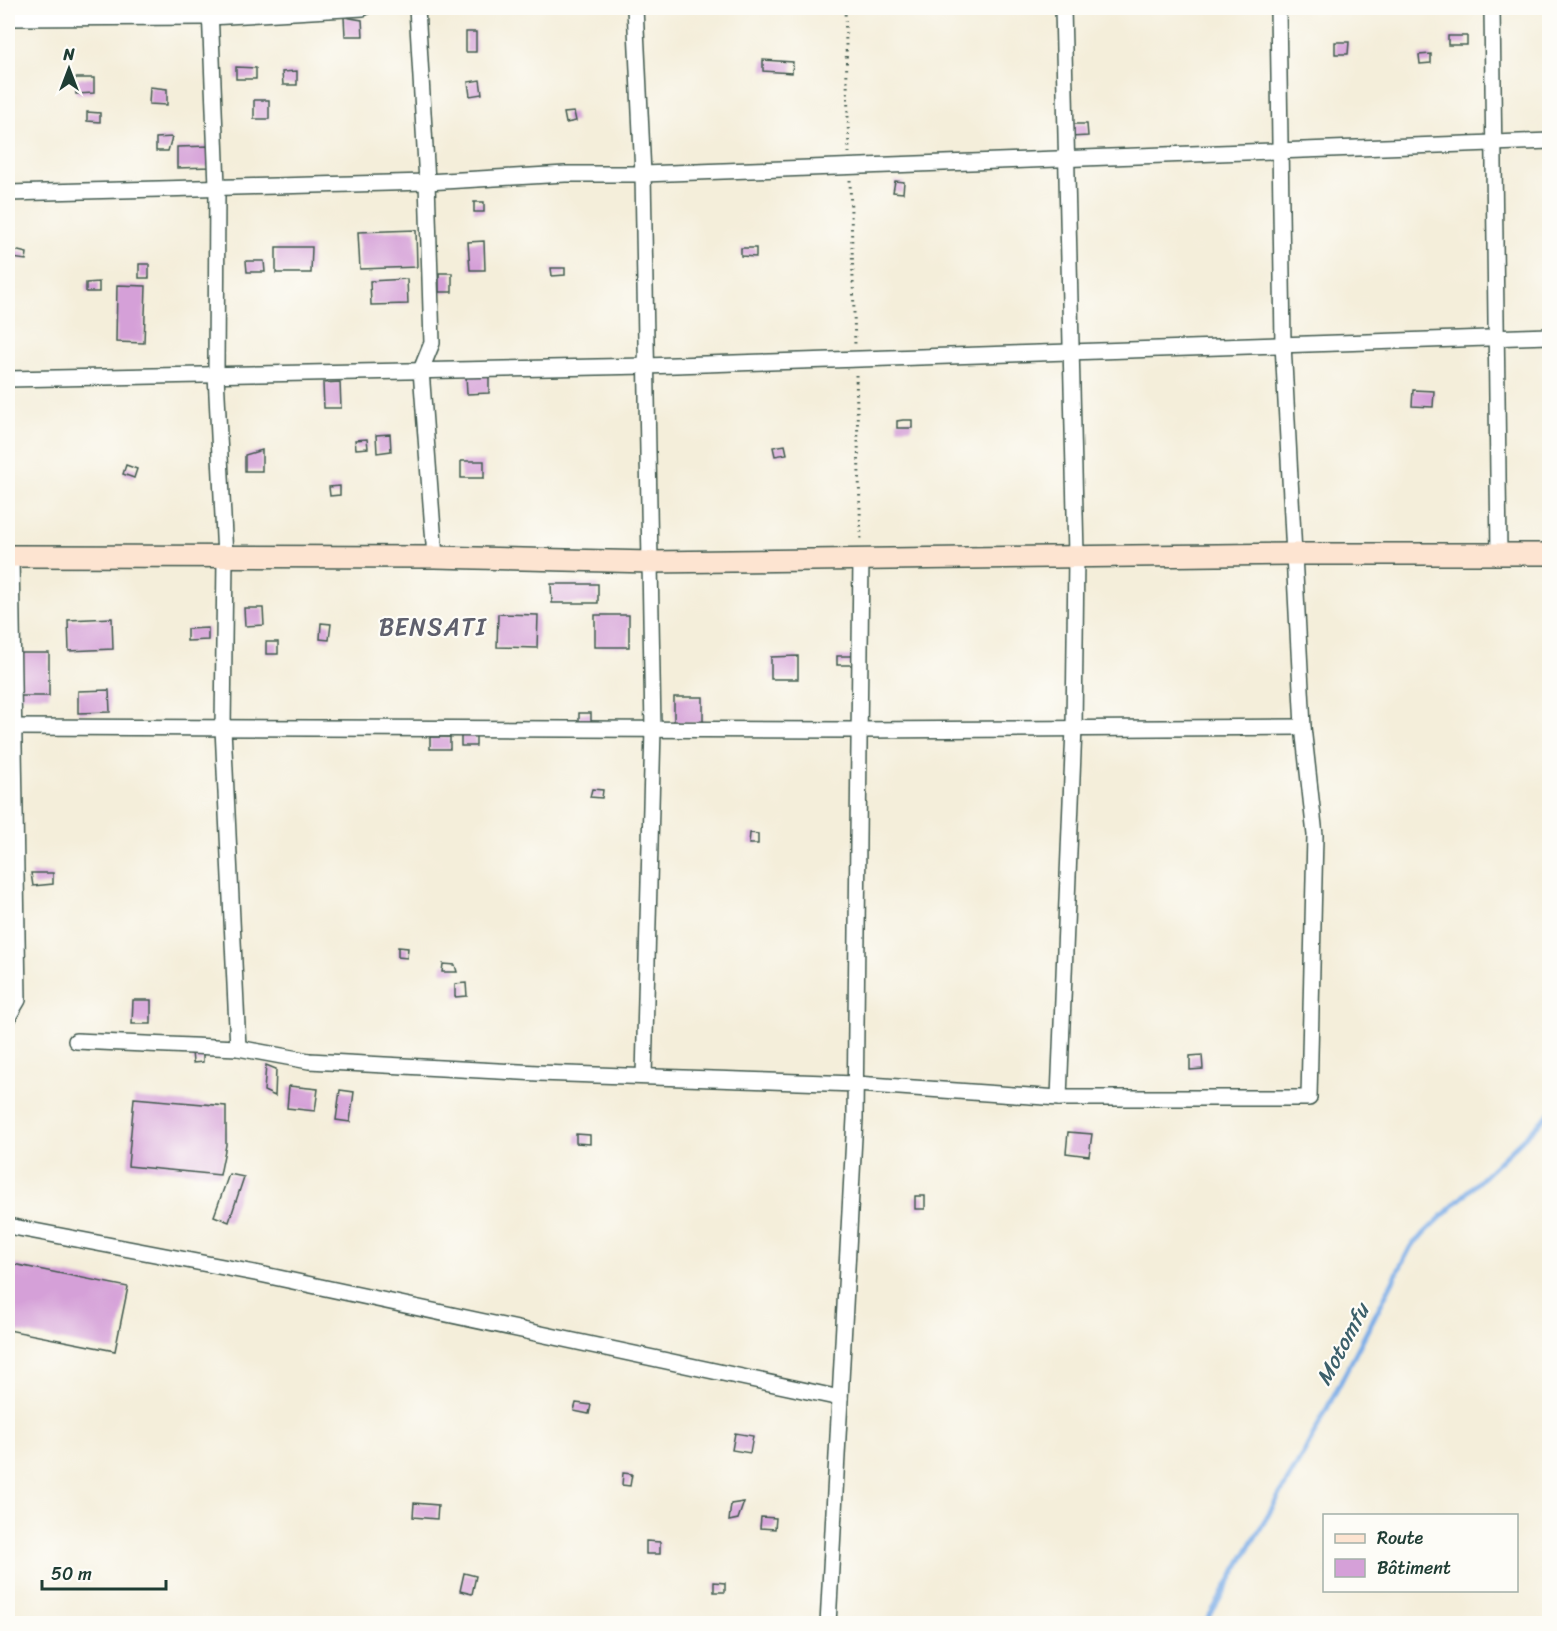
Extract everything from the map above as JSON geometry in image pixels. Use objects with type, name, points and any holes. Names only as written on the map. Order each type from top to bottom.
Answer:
[{"type":"street","points":[[8,18],[363,8]]},
{"type":"street","points":[[417,8],[427,182],[432,343],[421,370],[435,557]]},
{"type":"street","points":[[635,8],[643,174],[653,729],[644,1076]]},
{"type":"street","points":[[1059,1098],[1074,728],[1076,555],[1063,8]]},
{"type":"street","points":[[76,1041],[238,1048],[309,1061],[856,1084],[1059,1098],[1309,1098],[1315,835],[1303,727],[1292,554],[1283,344],[1278,8]]},
{"type":"street","points":[[1492,8],[1499,553]]},
{"type":"street","points":[[210,12],[217,186],[216,375],[225,556],[223,728],[238,1048]]},
{"type":"street","points":[[8,193],[427,182],[565,174],[643,174],[1494,141],[1550,141]]},
{"type":"street","points":[[8,379],[646,366],[1550,336]]},
{"type":"street","points":[[8,1017],[18,1000],[9,556],[435,557],[651,561],[1076,555],[1550,554]]},
{"type":"street","points":[[828,1623],[856,1084],[861,557]]},
{"type":"street","points":[[11,727],[859,730],[1303,727]]},
{"type":"street","points":[[8,1226],[260,1274],[840,1398]]},
{"type":"path","points":[[845,8],[861,557]]},
{"type":"building","points":[[344,17],[362,20],[363,36],[345,36]]},
{"type":"building","points":[[466,32],[476,32],[476,52],[466,52]]},
{"type":"building","points":[[1448,36],[1467,36],[1467,45],[1448,45]]},
{"type":"building","points":[[1335,42],[1349,42],[1348,54],[1335,54]]},
{"type":"building","points":[[1431,54],[1431,63],[1420,64],[1419,55]]},
{"type":"building","points":[[763,60],[793,62],[792,73],[763,71]]},
{"type":"building","points":[[236,67],[256,68],[256,79],[236,79]]},
{"type":"building","points":[[297,71],[297,85],[283,85],[282,72]]},
{"type":"building","points":[[75,78],[94,78],[94,93],[76,94]]},
{"type":"building","points":[[480,80],[482,94],[470,96],[468,82]]},
{"type":"building","points":[[150,87],[167,89],[167,105],[149,104]]},
{"type":"building","points":[[254,100],[269,100],[269,119],[254,119]]},
{"type":"building","points":[[87,112],[100,113],[100,122],[87,121]]},
{"type":"building","points":[[574,112],[576,121],[566,123],[564,113]]},
{"type":"building","points":[[1070,124],[1087,124],[1088,136],[1070,137]]},
{"type":"building","points":[[172,137],[168,151],[156,151],[156,138]]},
{"type":"building","points":[[210,146],[211,167],[177,168],[177,147]]},
{"type":"building","points":[[895,181],[904,182],[903,193],[893,192]]},
{"type":"building","points":[[474,202],[484,202],[484,212],[474,212]]},
{"type":"building","points":[[416,230],[417,267],[360,269],[358,232]]},
{"type":"building","points":[[484,241],[485,270],[470,270],[468,242]]},
{"type":"building","points":[[276,247],[312,247],[311,273],[276,273]]},
{"type":"building","points":[[741,248],[756,248],[756,257],[741,256]]},
{"type":"building","points":[[14,250],[27,253],[26,260],[12,258]]},
{"type":"building","points":[[246,261],[264,261],[265,272],[247,272]]},
{"type":"building","points":[[139,264],[149,264],[149,278],[139,278]]},
{"type":"building","points":[[551,268],[565,268],[565,275],[552,276]]},
{"type":"building","points":[[439,273],[452,273],[452,292],[439,292]]},
{"type":"building","points":[[407,279],[408,304],[371,305],[370,281]]},
{"type":"building","points":[[99,282],[99,292],[86,292],[86,283]]},
{"type":"building","points":[[117,285],[146,286],[144,343],[116,342]]},
{"type":"building","points":[[466,375],[489,375],[489,393],[467,394]]},
{"type":"building","points":[[340,382],[341,408],[324,408],[323,383]]},
{"type":"building","points":[[1413,390],[1434,391],[1433,407],[1412,406]]},
{"type":"building","points":[[912,420],[912,428],[897,428],[897,421]]},
{"type":"building","points":[[390,434],[391,451],[377,453],[376,435]]},
{"type":"building","points":[[367,439],[368,448],[356,449],[355,440]]},
{"type":"building","points":[[785,445],[787,454],[775,456],[773,447]]},
{"type":"building","points":[[262,450],[262,471],[245,471],[245,455]]},
{"type":"building","points":[[461,461],[484,461],[484,478],[461,478]]},
{"type":"building","points":[[126,465],[137,469],[134,478],[123,474]]},
{"type":"building","points":[[340,486],[340,495],[330,496],[329,487]]},
{"type":"building","points":[[551,584],[598,584],[598,603],[552,603]]},
{"type":"building","points":[[244,608],[263,608],[264,625],[245,626]]},
{"type":"building","points":[[498,614],[538,615],[537,648],[497,647]]},
{"type":"building","points":[[595,615],[629,615],[629,647],[595,647]]},
{"type":"building","points":[[112,618],[113,649],[69,651],[68,620]]},
{"type":"building","points":[[321,623],[331,624],[329,640],[320,639]]},
{"type":"building","points":[[208,628],[208,640],[187,641],[187,629]]},
{"type":"building","points":[[266,642],[278,642],[278,654],[266,654]]},
{"type":"building","points":[[19,653],[49,653],[49,696],[19,696]]},
{"type":"building","points":[[798,656],[798,679],[771,679],[771,657]]},
{"type":"building","points":[[837,656],[852,656],[852,665],[837,665]]},
{"type":"building","points":[[109,690],[110,712],[78,713],[78,691]]},
{"type":"building","points":[[674,697],[703,697],[703,723],[674,723]]},
{"type":"building","points":[[579,713],[591,713],[591,722],[579,723]]},
{"type":"building","points":[[461,732],[476,732],[476,746],[461,746]]},
{"type":"building","points":[[430,737],[450,737],[450,749],[430,749]]},
{"type":"building","points":[[592,789],[603,790],[602,798],[590,797]]},
{"type":"building","points":[[750,833],[758,834],[758,844],[749,844]]},
{"type":"building","points":[[31,873],[53,873],[53,884],[33,886]]},
{"type":"building","points":[[398,947],[408,948],[407,958],[398,957]]},
{"type":"building","points":[[443,964],[455,965],[457,972],[442,972]]},
{"type":"building","points":[[466,983],[467,996],[455,997],[455,984]]},
{"type":"building","points":[[133,1000],[151,1000],[151,1024],[132,1024]]},
{"type":"building","points":[[203,1050],[203,1062],[193,1063],[192,1051]]},
{"type":"building","points":[[1202,1055],[1203,1069],[1190,1070],[1190,1056]]},
{"type":"building","points":[[266,1065],[276,1069],[275,1096],[264,1091]]},
{"type":"building","points":[[289,1086],[318,1089],[315,1111],[287,1108]]},
{"type":"building","points":[[340,1090],[354,1092],[350,1122],[336,1120]]},
{"type":"building","points":[[134,1098],[226,1106],[226,1145],[220,1175],[128,1166]]},
{"type":"building","points":[[1068,1132],[1092,1134],[1089,1156],[1066,1153]]},
{"type":"building","points":[[576,1134],[590,1135],[590,1144],[576,1143]]},
{"type":"building","points":[[229,1174],[244,1177],[229,1222],[214,1216]]},
{"type":"building","points":[[915,1196],[925,1196],[925,1209],[915,1209]]},
{"type":"building","points":[[8,1263],[128,1287],[115,1351],[8,1330]]},
{"type":"building","points":[[576,1403],[591,1405],[589,1414],[574,1411]]},
{"type":"building","points":[[735,1433],[753,1436],[750,1453],[732,1450]]},
{"type":"building","points":[[623,1473],[632,1474],[630,1486],[622,1485]]},
{"type":"building","points":[[744,1502],[738,1519],[729,1521],[731,1504]]},
{"type":"building","points":[[414,1503],[438,1505],[437,1519],[413,1517]]},
{"type":"building","points":[[761,1517],[776,1518],[775,1529],[760,1528]]},
{"type":"building","points":[[646,1541],[660,1542],[660,1554],[646,1554]]},
{"type":"building","points":[[464,1573],[476,1576],[472,1594],[460,1591]]},
{"type":"building","points":[[714,1582],[725,1583],[725,1592],[714,1592]]},
{"type":"waterway","name":"Motomfu","points":[[1205,1624],[1305,1451],[1411,1246],[1550,1113]]},
{"type":"district","name":"BENSATI","points":[[433,627]]}]
